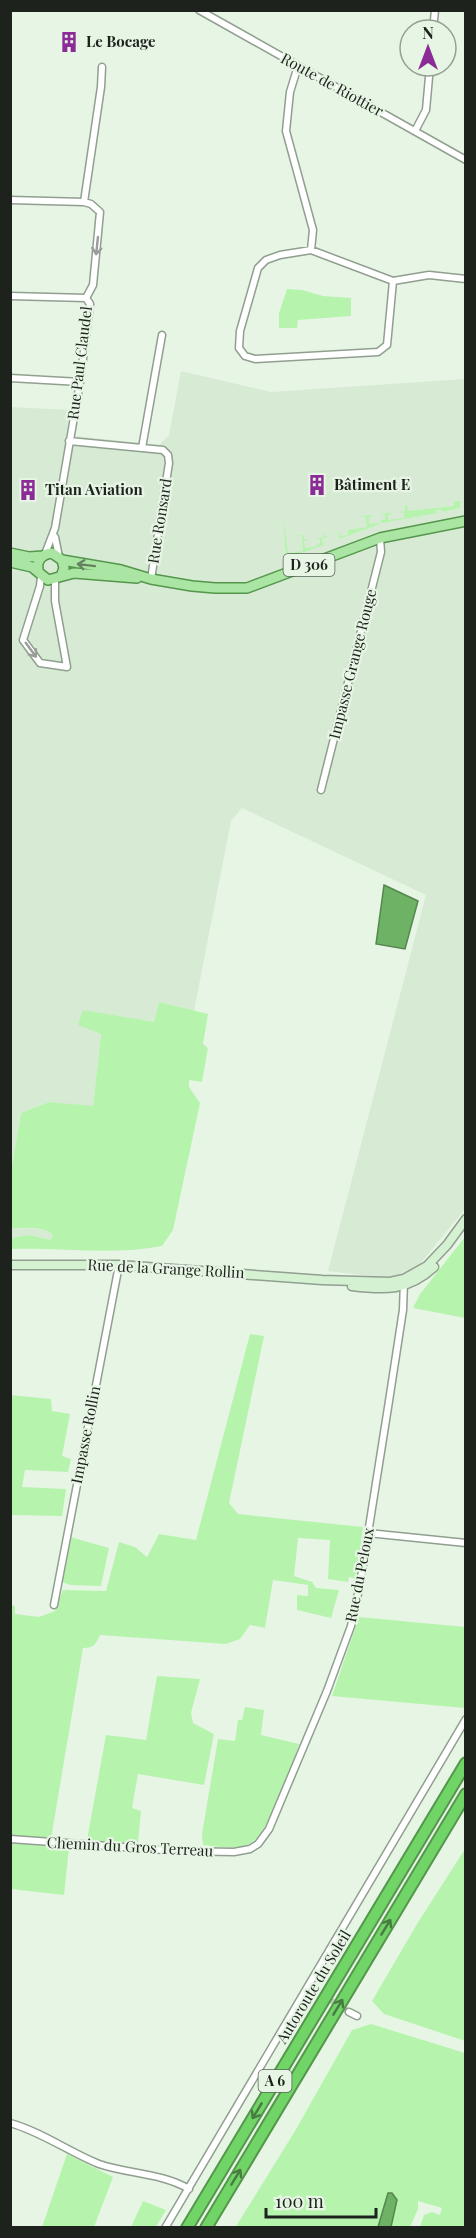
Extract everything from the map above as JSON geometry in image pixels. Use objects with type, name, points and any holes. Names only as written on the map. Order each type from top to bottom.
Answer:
[{"type":"highway","points":[[412,1853],[465,1754]]},
{"type":"highway","name":"Autoroute du Soleil","points":[[187,2228],[465,1762]]},
{"type":"highway","name":"Autoroute du Soleil","points":[[206,2228],[465,1794]]},
{"type":"highway","points":[[446,1828],[465,1803]]},
{"type":"main road","name":"D 306","points":[[58,577],[74,573],[151,579],[215,588],[248,588],[380,538],[465,521]]},
{"type":"main road","points":[[10,553],[29,556],[52,554],[61,558],[64,568],[58,577],[48,580],[32,567],[10,562]]},
{"type":"main road","points":[[40,575],[38,562],[44,555]]},
{"type":"main road","name":"D 306","points":[[61,558],[121,570],[151,579]]},
{"type":"main road","points":[[404,1282],[438,1257],[465,1219]]},
{"type":"main road","points":[[404,1282],[417,1280],[440,1262],[465,1228]]},
{"type":"main road","name":"Rue de la Grange Rollin","points":[[10,1265],[119,1265],[322,1280],[404,1282]]},
{"type":"street","name":"Route de Riottier","points":[[199,10],[465,160]]},
{"type":"street","points":[[298,66],[290,92],[286,131],[313,230],[311,250]]},
{"type":"street","points":[[10,200],[84,202],[102,67]]},
{"type":"street","points":[[415,131],[426,110],[429,78]]},
{"type":"street","name":"Rue Paul Claudel","points":[[61,558],[56,545],[55,528],[80,382],[90,304],[86,298],[93,285],[100,219],[100,212],[84,202]]},
{"type":"street","points":[[393,281],[389,336],[387,345],[378,351],[255,360],[245,356],[239,348],[240,331],[258,268],[266,260],[280,255],[311,250],[393,281],[429,275],[465,279]]},
{"type":"street","points":[[10,296],[86,298]]},
{"type":"street","points":[[142,448],[162,335]]},
{"type":"street","points":[[10,378],[80,382]]},
{"type":"street","name":"Rue Ronsard","points":[[69,441],[163,450],[168,455],[169,463],[151,579]]},
{"type":"street","name":"Rue Paul Claudel","points":[[44,555],[55,528]]},
{"type":"street","name":"Impasse Grange Rouge","points":[[321,790],[381,552],[380,538]]},
{"type":"street","points":[[40,575],[39,592],[23,640],[40,663],[67,667],[56,601],[58,577]]},
{"type":"street","name":"Impasse Rollin","points":[[54,1605],[119,1265]]},
{"type":"street","name":"Rue du Peloux","points":[[250,1849],[258,1844],[269,1829],[345,1645],[360,1584],[393,1378],[404,1282]]},
{"type":"street","points":[[368,1533],[465,1543]]},
{"type":"street","points":[[165,2228],[185,2187],[310,1988],[465,1719]]},
{"type":"street","name":"Chemin du Gros Terreau","points":[[10,1839],[178,1851],[234,1852],[250,1849]]},
{"type":"street","points":[[349,2012],[357,2016]]},
{"type":"street","points":[[10,2123],[24,2127],[97,2163],[185,2187]]},
{"type":"shaded area","points":[[287,289],[302,290],[323,296],[351,298],[351,316],[298,320],[297,328],[279,328],[279,313]]},
{"type":"shaded area","points":[[181,371],[271,392],[465,379],[465,1209],[420,1264],[405,1274],[387,1278],[328,1271],[426,895],[242,808],[231,821],[194,1011],[159,1002],[154,1022],[101,1034],[93,1107],[49,1102],[21,1113],[11,1172],[11,407],[70,410],[66,435],[159,445],[169,435]]},
{"type":"shaded area","points":[[454,501],[460,501],[460,508],[442,512],[441,509],[436,510],[437,513],[382,523],[339,539],[339,531],[341,536],[348,535],[348,530],[367,527],[366,517],[361,516],[374,515],[369,517],[369,524],[381,523],[381,520],[385,520],[385,515],[379,514],[393,513],[388,515],[388,520],[404,518],[404,513],[398,512],[405,511],[405,506],[408,511],[454,506]]},
{"type":"shaded area","points":[[283,517],[288,553],[303,551],[302,536],[297,535],[303,535],[304,539],[309,539],[304,541],[305,548],[316,547],[320,544],[320,539],[314,539],[324,537],[324,533],[327,537],[322,539],[323,544],[328,543],[286,559]]},
{"type":"shaded area","points":[[384,885],[418,901],[405,949],[376,944]]},
{"type":"shaded area","points":[[159,1002],[208,1014],[203,1044],[208,1048],[202,1082],[189,1080],[189,1087],[200,1103],[173,1230],[162,1246],[143,1249],[106,1251],[11,1249],[11,1238],[29,1235],[51,1240],[53,1235],[39,1228],[11,1229],[11,1172],[21,1113],[49,1102],[93,1106],[101,1034],[78,1025],[83,1010],[154,1022]]},
{"type":"shaded area","points":[[37,1228],[54,1235],[51,1240],[29,1235],[11,1238],[11,1229]]},
{"type":"shaded area","points":[[465,1237],[465,1318],[413,1308],[420,1294]]},
{"type":"shaded area","points":[[250,1334],[264,1336],[229,1503],[238,1514],[363,1527],[356,1579],[349,1577],[348,1582],[328,1579],[330,1540],[298,1538],[294,1576],[312,1582],[316,1588],[339,1590],[331,1618],[297,1610],[297,1595],[308,1596],[308,1585],[273,1580],[265,1628],[250,1625],[240,1639],[226,1644],[100,1635],[94,1645],[83,1648],[51,1839],[11,1835],[10,1605],[15,1606],[15,1614],[39,1617],[55,1611],[63,1590],[106,1591],[119,1542],[135,1547],[147,1557],[159,1534],[196,1540]]},
{"type":"shaded area","points":[[10,1395],[51,1399],[52,1411],[70,1414],[62,1456],[71,1459],[68,1472],[25,1470],[22,1487],[66,1489],[62,1516],[11,1515]]},
{"type":"shaded area","points":[[70,1537],[109,1548],[101,1586],[70,1585],[60,1581]]},
{"type":"shaded area","points":[[359,1617],[465,1627],[465,1708],[332,1696]]},
{"type":"shaded area","points":[[157,1676],[200,1679],[191,1713],[193,1723],[214,1734],[204,1785],[138,1774],[132,1808],[141,1811],[138,1844],[87,1840],[106,1735],[146,1740]]},
{"type":"shaded area","points":[[245,1707],[264,1710],[261,1735],[299,1744],[279,1799],[257,1838],[249,1844],[238,1847],[203,1845],[202,1834],[218,1739],[235,1741],[238,1720],[242,1720]]},
{"type":"shaded area","points":[[11,1843],[69,1848],[64,1895],[11,1889]]},
{"type":"shaded area","points":[[465,1849],[465,2041],[384,2014],[372,2001],[417,1924]]},
{"type":"shaded area","points":[[371,2024],[465,2053],[465,2227],[420,2227],[424,2215],[432,2212],[440,2215],[442,2208],[418,2201],[418,2209],[410,2227],[391,2227],[397,2200],[388,2193],[378,2227],[235,2228],[295,2131],[352,2030]]},
{"type":"shaded area","points":[[67,2154],[113,2177],[94,2227],[42,2227]]},
{"type":"shaded area","points":[[388,2193],[392,2193],[397,2200],[391,2227],[378,2227]]},
{"type":"shaded area","points":[[143,2201],[166,2210],[156,2227],[131,2227]]},
{"type":"tunnel","points":[[313,1989],[349,2012]]},
{"type":"place","name":"Le Bocage","points":[[69,42]]},
{"type":"place","name":"Bâtiment E","points":[[317,485]]},
{"type":"place","name":"Titan Aviation","points":[[28,490]]}]
